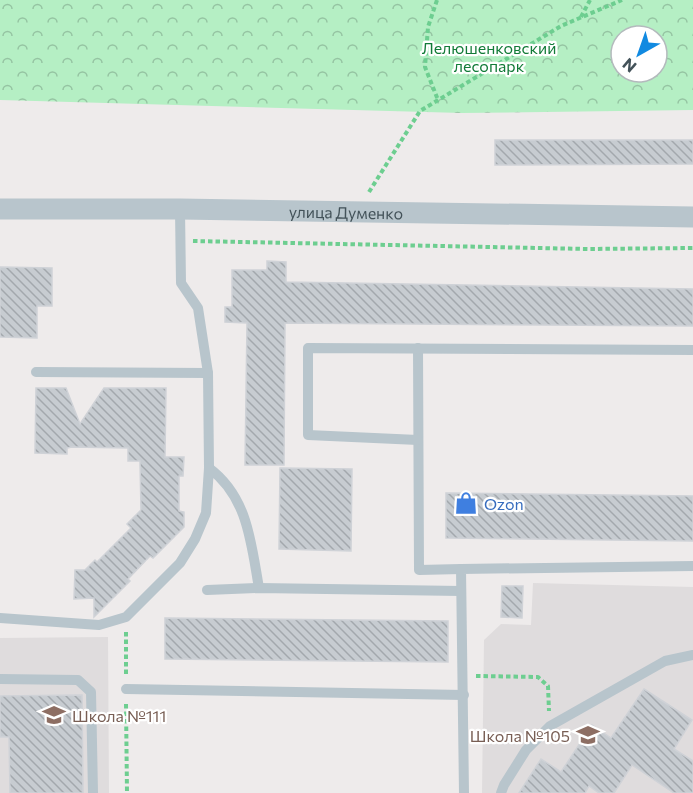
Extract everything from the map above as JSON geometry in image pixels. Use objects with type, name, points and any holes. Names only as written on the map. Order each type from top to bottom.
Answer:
[{"type":"street","name":"улица Думенко","points":[[0,209],[180,208],[693,217]]},
{"type":"lane","points":[[0,618],[99,625],[126,617],[180,563],[195,539],[206,513],[209,468],[208,373],[198,308],[181,283],[180,208]]},
{"type":"lane","points":[[417,440],[308,435],[308,348],[693,350]]},
{"type":"lane","points":[[418,348],[419,570],[693,566]]},
{"type":"lane","points":[[36,372],[208,373]]},
{"type":"lane","points":[[209,468],[219,475],[244,513],[260,588]]},
{"type":"lane","points":[[461,569],[464,793]]},
{"type":"lane","points":[[207,590],[260,588],[461,591]]},
{"type":"lane","points":[[501,793],[526,750],[550,726],[665,661],[693,656]]},
{"type":"lane","points":[[0,679],[78,680],[91,692],[93,793]]},
{"type":"lane","points":[[126,689],[464,695]]},
{"type":"path","points":[[437,0],[428,27],[424,67],[438,100]]},
{"type":"path","points":[[581,17],[590,0]]},
{"type":"path","points":[[356,212],[420,111],[561,26],[621,0]]},
{"type":"path","points":[[180,241],[576,249],[693,248]]},
{"type":"path","points":[[463,676],[538,677],[548,686],[550,726]]},
{"type":"shaded area","name":"Школа №105","points":[[533,583],[693,587],[693,793],[482,793],[484,640],[501,624],[531,625]]},
{"type":"shaded area","name":"Школа №111","points":[[108,637],[109,793],[0,793],[0,638]]},
{"type":"green space","name":"Лелюшенковский лесопарк","points":[[0,0],[693,0],[693,110],[462,113],[0,100]]},
{"type":"building","points":[[495,140],[693,140],[693,164],[495,165]]},
{"type":"building","points":[[267,261],[286,262],[286,282],[693,289],[693,326],[285,323],[284,465],[245,465],[247,323],[225,322],[225,307],[232,307],[232,270],[267,270]]},
{"type":"building","points":[[0,267],[52,268],[52,306],[37,306],[37,338],[0,337]]},
{"type":"building","points":[[36,388],[66,388],[80,424],[104,388],[166,388],[165,457],[184,457],[183,476],[179,476],[179,511],[184,512],[184,527],[153,558],[150,556],[128,579],[130,581],[94,617],[94,598],[74,599],[75,570],[85,570],[95,560],[97,562],[131,528],[127,524],[141,510],[140,461],[128,461],[128,448],[72,447],[67,448],[67,454],[35,453]]},
{"type":"building","points":[[280,468],[352,469],[351,551],[279,549]]},
{"type":"building","points":[[446,493],[693,496],[693,541],[446,538]]},
{"type":"building","points":[[502,586],[523,586],[522,618],[501,617]]},
{"type":"building","points":[[165,618],[448,621],[448,662],[165,659]]},
{"type":"building","points":[[644,689],[692,720],[674,749],[693,761],[693,793],[674,793],[632,765],[614,793],[599,793],[589,786],[585,793],[519,793],[541,759],[561,772],[592,725],[611,738]]},
{"type":"building","points":[[82,695],[83,793],[10,793],[9,737],[0,737],[0,696]]},
{"type":"place","name":"Ozon","points":[[466,503]]},
{"type":"place","name":"Школа №111","points":[[54,715]]},
{"type":"place","name":"Школа №105","points":[[588,735]]}]
